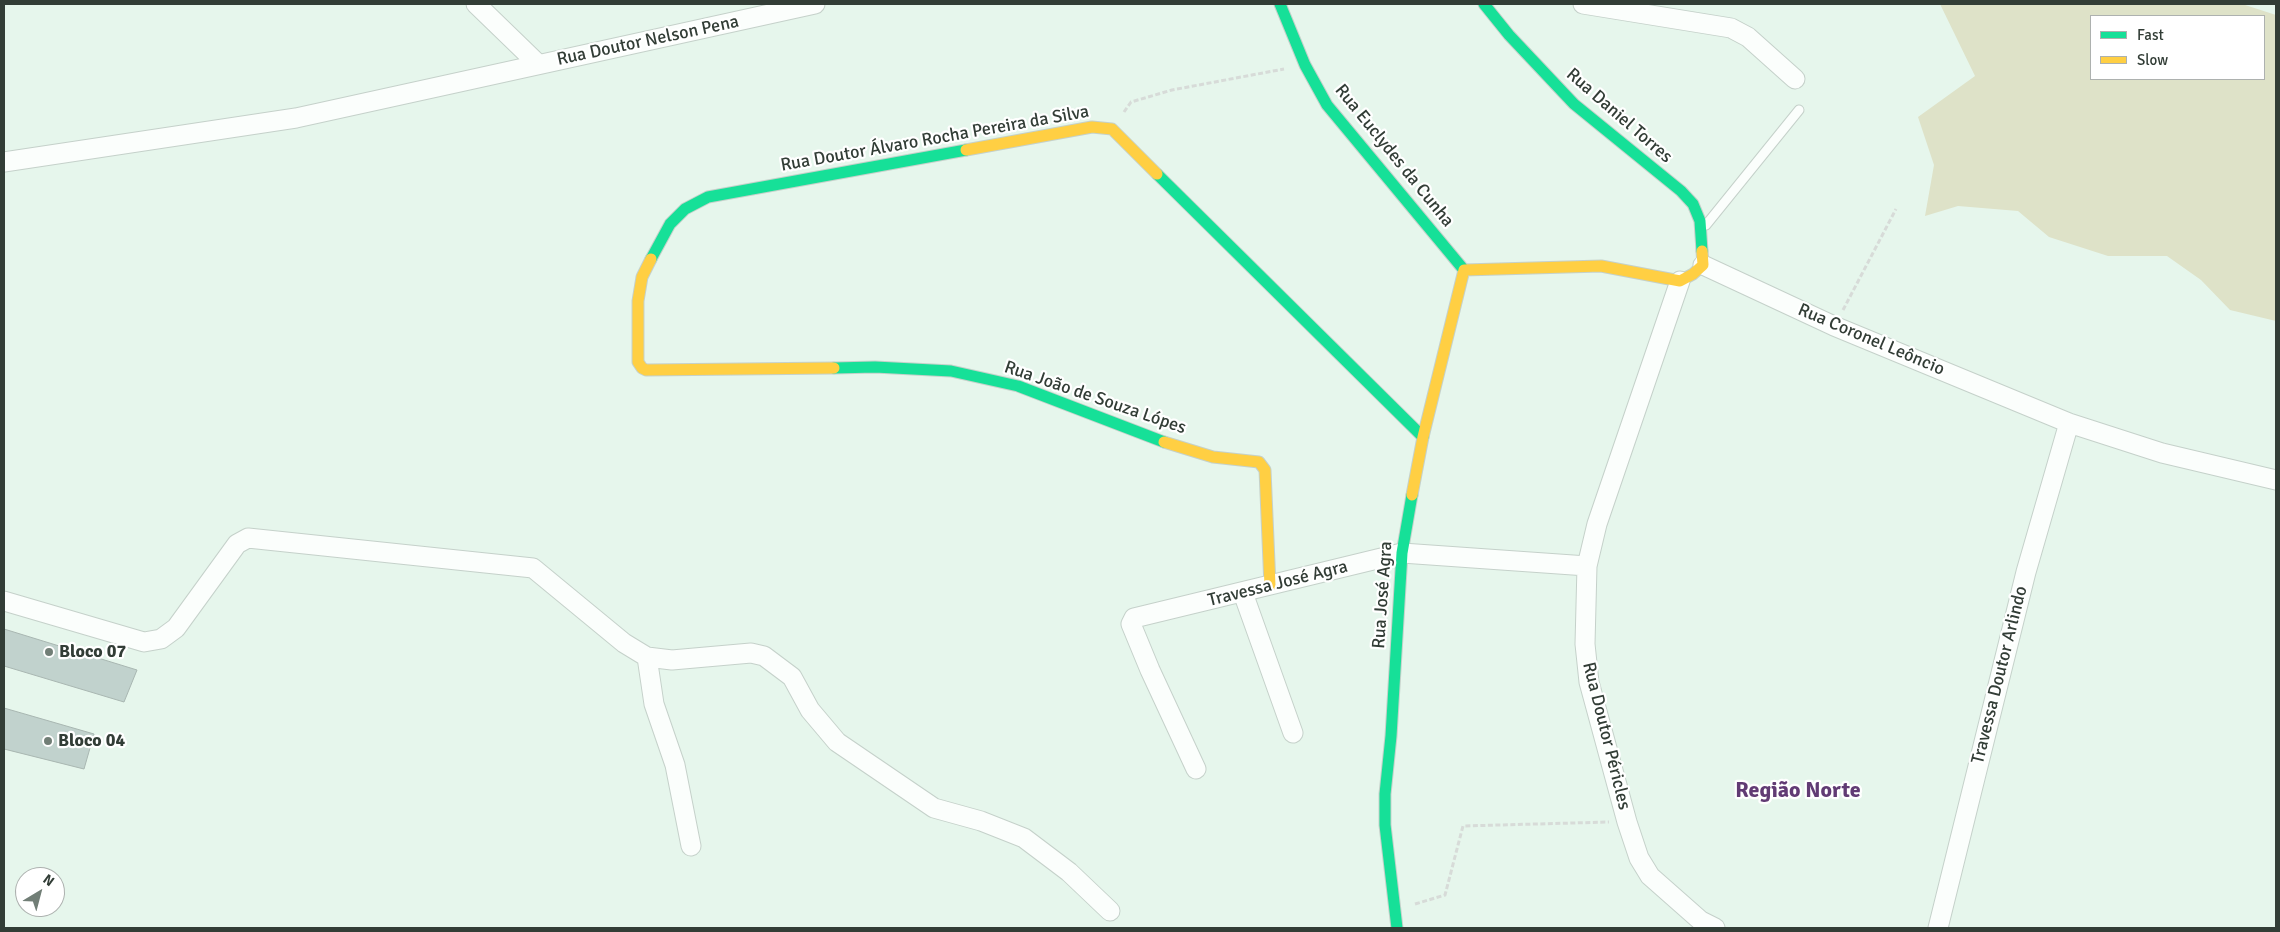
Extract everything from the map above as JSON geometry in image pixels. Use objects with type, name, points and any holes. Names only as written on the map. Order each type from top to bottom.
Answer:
[{"type":"street","points":[[476,4],[538,64]]},
{"type":"street","name":"Rua Doutor Nelson Pena","points":[[4,162],[296,118],[815,4]]},
{"type":"street","name":"Rua Euclydes da Cunha","points":[[1280,4],[1305,66],[1327,105],[1348,133],[1464,270]]},
{"type":"street","name":"Rua Daniel Torres","points":[[1484,4],[1509,35],[1574,104],[1693,204],[1700,221],[1703,265]]},
{"type":"street","points":[[1584,4],[1731,28],[1748,37],[1795,78]]},
{"type":"street","name":"Rua Doutor Álvaro Rocha Pereira da Silva","points":[[642,368],[638,362],[638,301],[642,277],[670,224],[685,209],[708,197],[1092,127],[1112,129],[1423,437]]},
{"type":"street","points":[[1464,270],[1601,266],[1680,282],[1703,265]]},
{"type":"street","name":"Rua Coronel Leôncio","points":[[1703,265],[1834,326],[2069,424],[2162,453],[2276,480]]},
{"type":"street","name":"Rua José Agra","points":[[1397,928],[1385,825],[1385,794],[1391,736],[1402,553],[1423,437],[1464,270]]},
{"type":"street","name":"Rua Doutor Péricles","points":[[1680,282],[1597,524],[1587,566],[1585,644],[1589,682],[1627,822],[1639,858],[1650,876],[1701,921],[1714,928]]},
{"type":"street","name":"Rua João de Souza Lópes","points":[[642,368],[875,367],[951,371],[1018,386],[1157,440],[1213,457],[1259,462],[1265,470],[1270,586]]},
{"type":"street","name":"Travessa Doutor Arlindo","points":[[1938,928],[2026,572],[2069,424]]},
{"type":"street","points":[[4,601],[144,642],[161,639],[176,628],[194,607],[237,544],[248,538],[533,568],[624,643],[647,657],[672,660],[751,653],[764,656],[792,677],[810,710],[837,742],[934,808],[981,821],[1024,838],[1068,872],[1110,911]]},
{"type":"street","name":"Travessa José Agra","points":[[1196,769],[1150,670],[1132,621],[1134,618],[1402,553],[1587,566]]},
{"type":"street","points":[[1243,593],[1293,733]]},
{"type":"street","points":[[647,657],[654,704],[675,765],[692,846]]},
{"type":"lane","points":[[1701,232],[1798,110]]},
{"type":"path","points":[[1112,129],[1131,102],[1172,90],[1305,66]]},
{"type":"path","points":[[1834,326],[1896,209]]},
{"type":"path","points":[[1394,911],[1445,895],[1463,826],[1627,822]]},
{"type":"green space","points":[[1940,4],[2242,4],[2276,15],[2276,321],[2230,310],[2201,280],[2167,256],[2108,256],[2049,237],[2018,211],[1958,206],[1925,216],[1934,165],[1918,117],[1975,76]]},
{"type":"building","name":"Bloco 07","points":[[4,629],[137,670],[124,702],[4,666]]},
{"type":"building","name":"Bloco 04","points":[[4,708],[94,734],[84,769],[4,749]]},
{"type":"traffic: fast","points":[[1280,4],[1305,65],[1327,105],[1464,270]]},
{"type":"traffic: fast","points":[[1484,4],[1509,35],[1574,104],[1681,191],[1693,204],[1700,221],[1702,251]]},
{"type":"traffic: fast","points":[[651,259],[670,224],[685,209],[708,197],[966,150]]},
{"type":"traffic: fast","points":[[1157,174],[1423,437]]},
{"type":"traffic: fast","points":[[834,368],[875,367],[951,371],[1018,386],[1164,442]]},
{"type":"traffic: fast","points":[[1397,928],[1385,825],[1385,794],[1391,736],[1402,553],[1412,495]]},
{"type":"traffic: slow","points":[[966,150],[1092,127],[1112,129],[1157,174]]},
{"type":"traffic: slow","points":[[1464,270],[1601,266],[1680,281],[1693,274],[1703,265],[1702,251]]},
{"type":"traffic: slow","points":[[651,259],[642,277],[638,301],[638,362],[642,368],[646,370],[834,368]]},
{"type":"traffic: slow","points":[[1412,495],[1423,437],[1464,270]]},
{"type":"traffic: slow","points":[[1164,442],[1213,457],[1259,462],[1265,470],[1270,586]]},
{"type":"place","name":"Bloco 07","points":[[49,652]]},
{"type":"place","name":"Bloco 04","points":[[48,741]]},
{"type":"district","name":"Região Norte","points":[[1798,791]]}]
